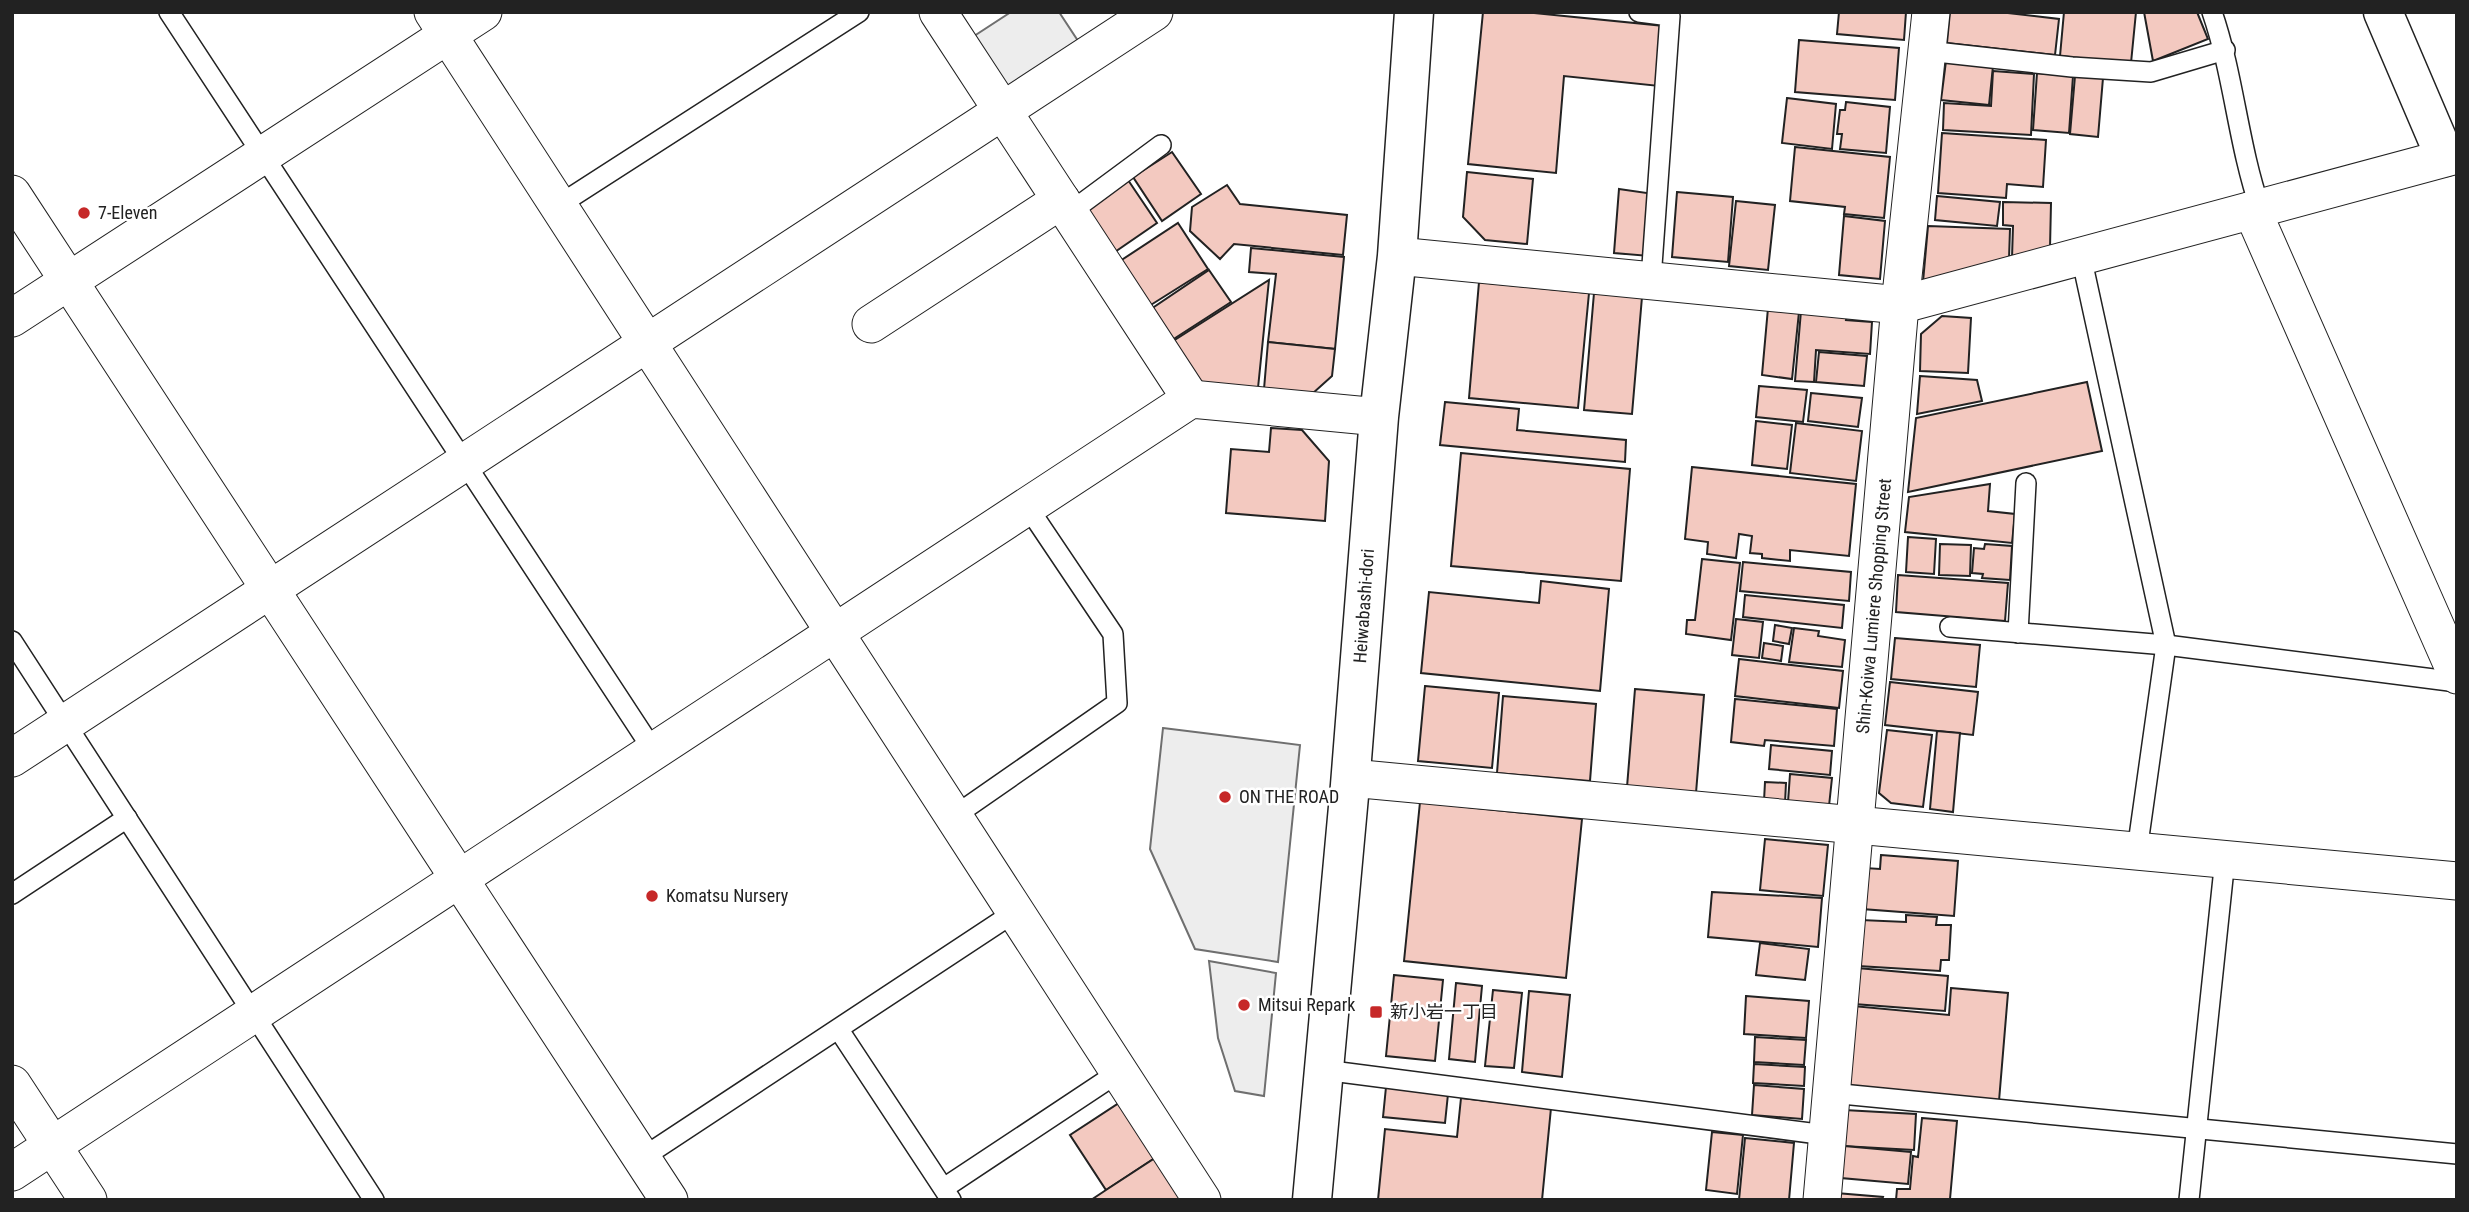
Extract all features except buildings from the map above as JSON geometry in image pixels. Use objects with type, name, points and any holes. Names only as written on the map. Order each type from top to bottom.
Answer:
[{"type":"main road","name":"Heiwabashi-dori","points":[[1312,1200],[1351,778],[1379,416],[1397,256],[1414,12]]},
{"type":"main road","points":[[2383,12],[2453,165]]},
{"type":"street","points":[[12,318],[261,155],[440,24],[483,12]]},
{"type":"street","points":[[938,12],[1191,400]]},
{"type":"street","points":[[12,758],[1154,12]]},
{"type":"street","name":"Shin-Koiwa Lumiere Shopping Street","points":[[1822,1200],[1900,305],[1931,12]]},
{"type":"street","points":[[440,24],[649,342],[833,632],[1202,1200]]},
{"type":"street","points":[[1397,256],[1900,305],[2256,209],[2453,165]]},
{"type":"street","points":[[12,194],[462,879],[668,1200]]},
{"type":"street","points":[[871,324],[1065,206]]},
{"type":"street","points":[[2256,209],[2457,675]]},
{"type":"street","points":[[12,1172],[1191,400],[1379,416]]},
{"type":"street","points":[[1351,778],[2457,881]]},
{"type":"street","points":[[12,1084],[88,1200]]},
{"type":"lane","points":[[169,12],[653,750]]},
{"type":"lane","points":[[559,205],[859,12]]},
{"type":"lane","points":[[1639,12],[1670,16],[1651,279]]},
{"type":"lane","points":[[2212,12],[2225,50],[2256,209]]},
{"type":"lane","points":[[1927,51],[2072,67],[2151,72],[2225,50]]},
{"type":"lane","points":[[1065,206],[1161,145]]},
{"type":"lane","points":[[2081,256],[2166,645],[2137,851]]},
{"type":"lane","points":[[2018,633],[2026,483]]},
{"type":"lane","points":[[953,817],[1117,703],[1113,634],[1027,506]]},
{"type":"lane","points":[[1950,627],[2166,645],[2457,682]]},
{"type":"lane","points":[[12,641],[374,1200]]},
{"type":"lane","points":[[12,894],[127,818]]},
{"type":"lane","points":[[2189,1200],[2225,859]]},
{"type":"lane","points":[[642,1158],[1015,912]]},
{"type":"lane","points":[[839,1030],[947,1194],[1119,1073]]},
{"type":"lane","points":[[1324,1070],[1826,1135]]},
{"type":"lane","points":[[1831,1093],[2457,1154]]},
{"type":"shaded area","points":[[1011,12],[1059,12],[1084,50],[1007,100],[968,40]]},
{"type":"shaded area","name":"ON THE ROAD","points":[[1163,728],[1300,745],[1278,962],[1195,949],[1150,849]]},
{"type":"shaded area","name":"Mitsui Repark","points":[[1209,961],[1276,973],[1264,1096],[1235,1091],[1218,1038]]},
{"type":"place","name":"7-Eleven","points":[[84,213]]},
{"type":"place","name":"ON THE ROAD","points":[[1225,797]]},
{"type":"place","name":"Komatsu Nursery","points":[[652,896]]},
{"type":"place","name":"Mitsui Repark","points":[[1244,1005]]},
{"type":"place","name":"新小岩一丁目","points":[[1376,1012]]}]
